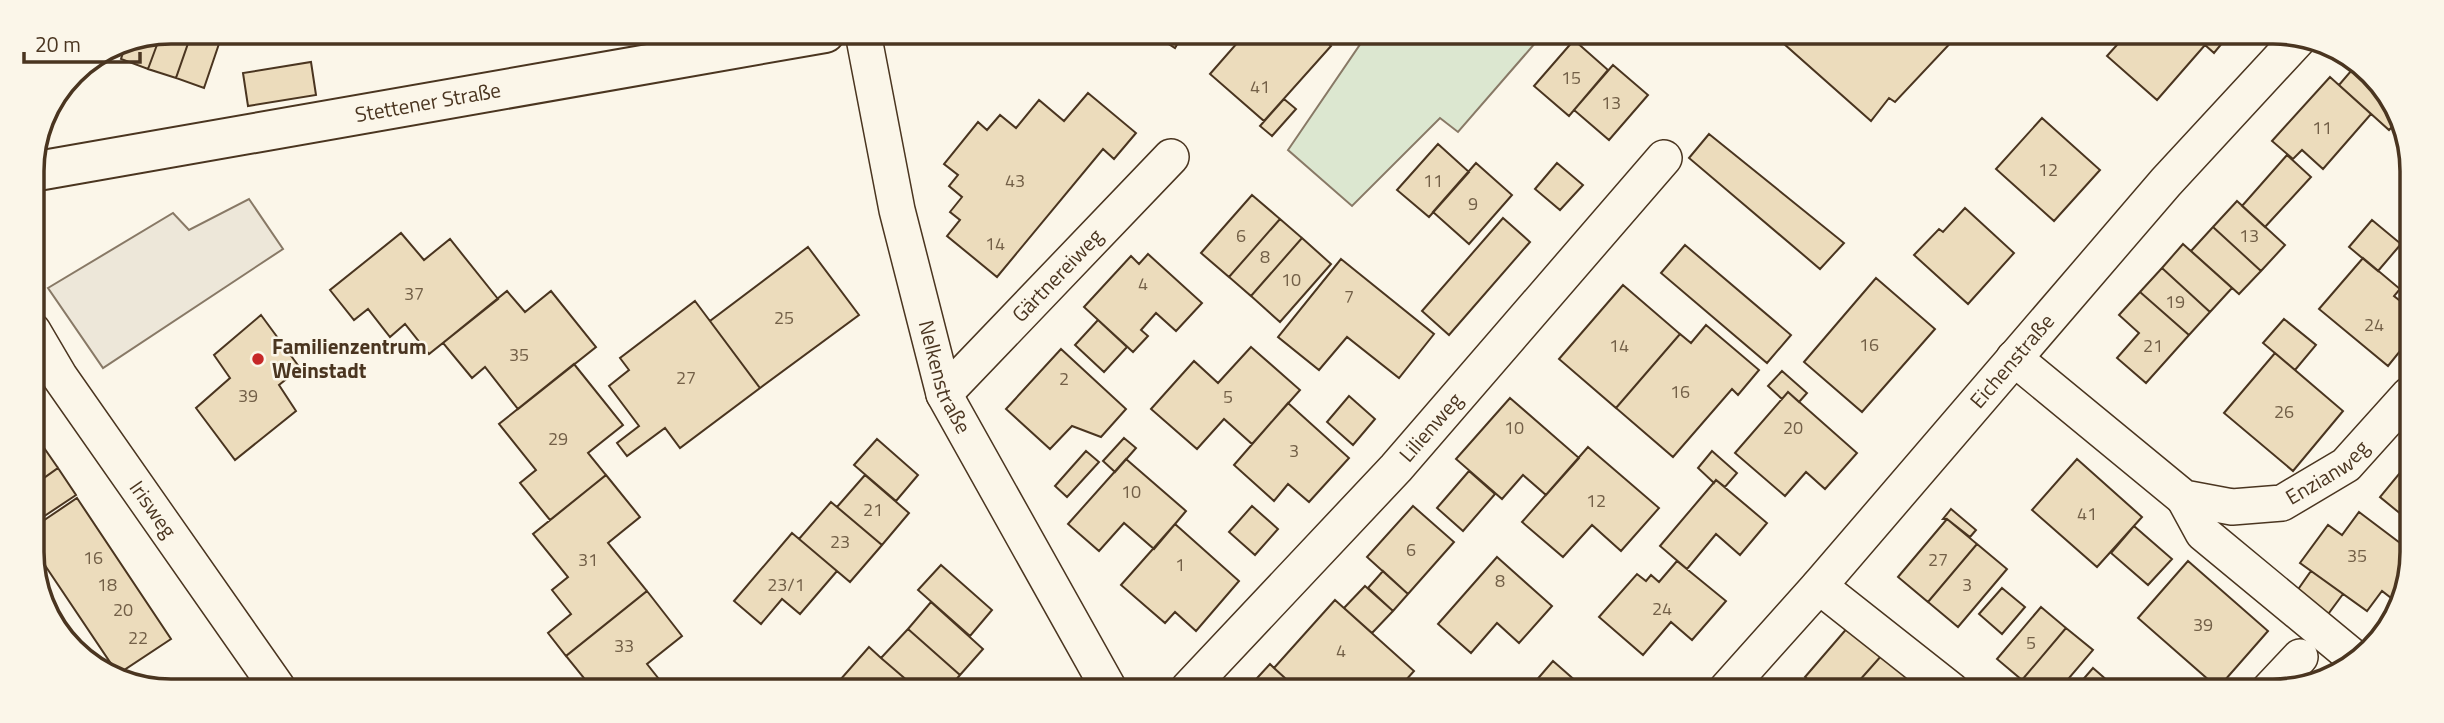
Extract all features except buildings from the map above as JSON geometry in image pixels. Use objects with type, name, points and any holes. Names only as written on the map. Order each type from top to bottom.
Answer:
[{"type":"street","name":"Stettener Straße","points":[[44,170],[762,44]]},
{"type":"street","name":"Nelkenstraße","points":[[865,44],[897,210],[944,394],[1103,679]]},
{"type":"street","name":"Eichenstraße","points":[[1736,679],[2166,182],[2292,45]]},
{"type":"street","name":"Gärtnereiweg","points":[[944,394],[1171,157]]},
{"type":"street","name":"Lilienweg","points":[[1197,679],[1396,468],[1664,158]]},
{"type":"street","name":"Irisweg","points":[[44,350],[60,377],[271,679]]},
{"type":"street","name":"Enzianweg","points":[[2014,358],[2184,498],[2203,533],[2349,654]]},
{"type":"street","name":"Enzianweg","points":[[2184,498],[2232,507],[2282,503],[2346,464],[2400,405]]},
{"type":"street","points":[[1819,586],[1937,679]]},
{"type":"street","points":[[2279,679],[2300,657]]},
{"type":"green space","points":[[1360,44],[1534,44],[1458,132],[1440,118],[1352,206],[1288,150]]},
{"type":"shaded area","points":[[249,199],[283,249],[103,368],[48,288],[173,213],[189,230]]},
{"type":"place","name":"Familienzentrum Weinstadt","points":[[258,359]]}]
